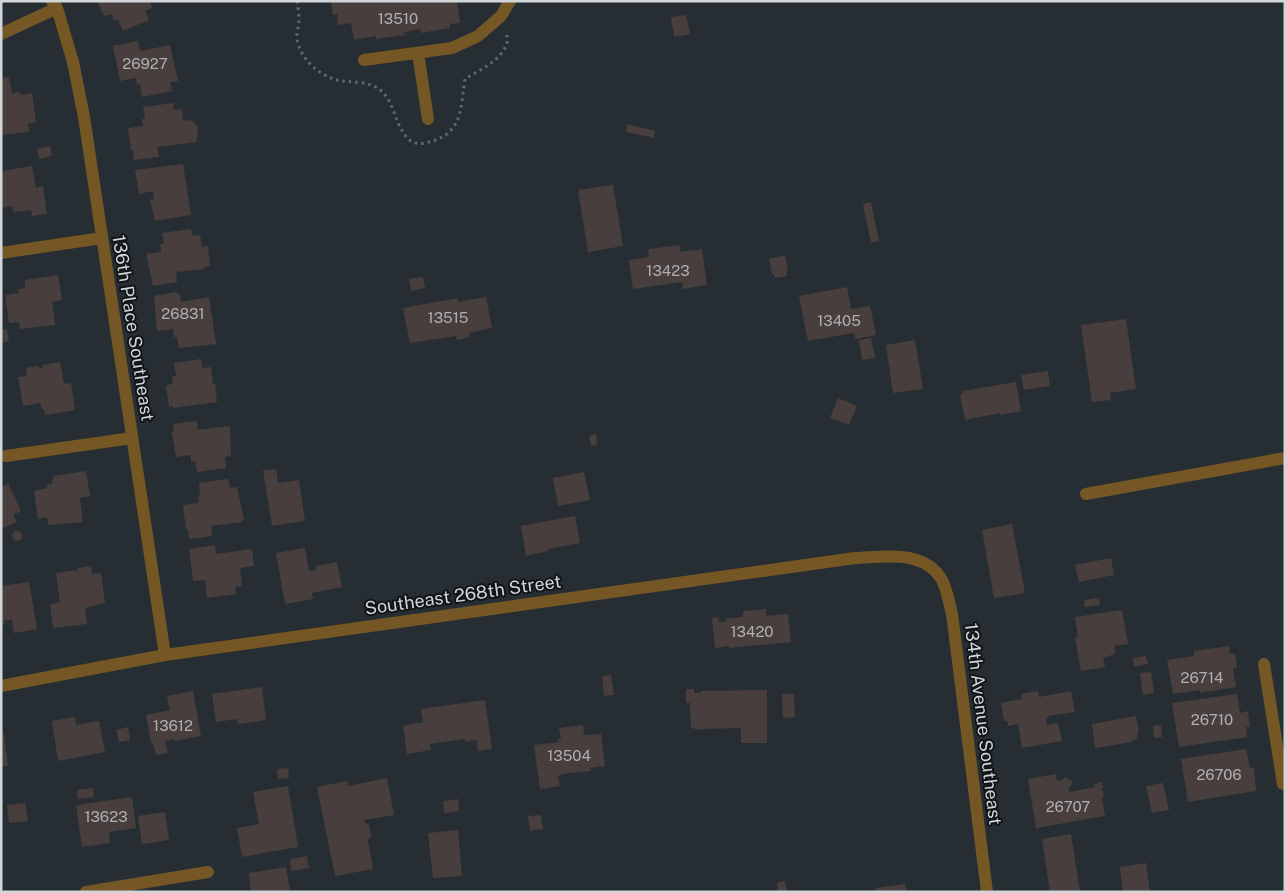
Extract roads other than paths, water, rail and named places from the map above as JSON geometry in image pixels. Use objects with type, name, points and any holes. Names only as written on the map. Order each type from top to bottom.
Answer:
[{"type":"street","points":[[364,60],[452,48],[478,36],[501,16],[510,1]]},
{"type":"street","points":[[1,34],[54,5]]},
{"type":"street","name":"136th Place Southeast","points":[[54,5],[73,62],[84,117],[165,655]]},
{"type":"street","points":[[418,53],[428,119]]},
{"type":"street","points":[[1,253],[102,238]]},
{"type":"street","points":[[6,456],[132,438]]},
{"type":"street","points":[[1086,494],[1285,458]]},
{"type":"street","name":"Southeast 268th Street","points":[[1,686],[165,655],[855,558],[905,556],[930,565]]},
{"type":"street","name":"134th Avenue Southeast","points":[[930,565],[942,581],[952,614],[987,892]]},
{"type":"street","points":[[1264,664],[1279,725],[1283,784]]},
{"type":"street","points":[[86,892],[208,872]]}]
